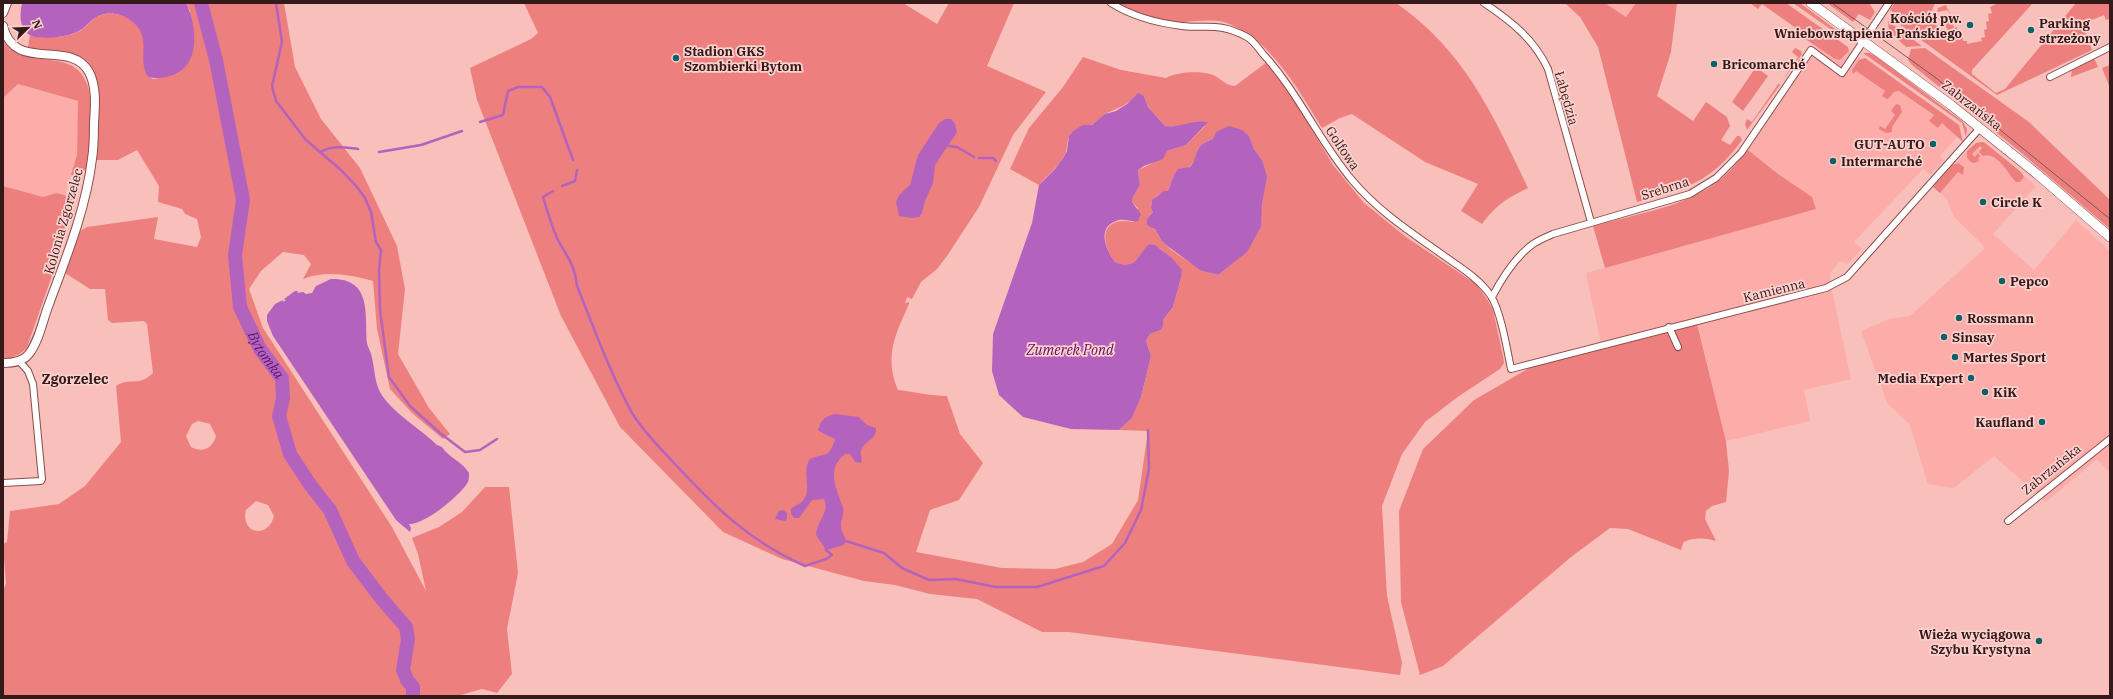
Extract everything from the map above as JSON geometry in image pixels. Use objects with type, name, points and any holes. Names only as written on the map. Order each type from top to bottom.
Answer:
[{"type":"main road","name":"Zabrzańska","points":[[1811,3],[1980,128],[2110,237]]},
{"type":"street","points":[[3,13],[7,3]]},
{"type":"street","name":"Golfowa","points":[[1111,3],[1150,21],[1183,26],[1216,26],[1233,30],[1248,38],[1280,72],[1340,164],[1373,203],[1397,223],[1478,280],[1492,297],[1502,326],[1511,369]]},
{"type":"street","name":"Łabędzia","points":[[1484,3],[1511,22],[1526,35],[1543,58],[1548,69],[1591,222]]},
{"type":"street","points":[[1864,41],[1889,3]]},
{"type":"street","name":"Kolonia Zgorzelec","points":[[3,26],[9,41],[23,51],[33,54],[67,56],[77,60],[88,72],[92,82],[95,106],[92,159],[89,179],[70,246],[33,346],[28,355],[20,361]]},
{"type":"street","name":"Srebrna","points":[[1492,297],[1503,278],[1533,244],[1553,234],[1690,194],[1716,178],[1741,153],[1811,50],[1842,73],[1864,41]]},
{"type":"street","points":[[2050,76],[2110,47]]},
{"type":"street","name":"Kamienna","points":[[1511,369],[1669,327],[1826,288],[1838,283],[1847,277],[1980,128]]},
{"type":"street","points":[[1669,327],[1678,347]]},
{"type":"street","points":[[3,363],[20,361],[28,371],[33,384],[42,478],[41,481],[3,483]]},
{"type":"street","name":"Zabrzańska","points":[[2008,521],[2110,439]]},
{"type":"shaded area","points":[[186,3],[284,3],[295,67],[321,119],[360,168],[397,246],[405,289],[398,354],[429,408],[450,434],[443,439],[412,413],[390,389],[377,329],[373,281],[338,274],[311,276],[303,279],[311,264],[304,255],[283,252],[261,271],[249,289],[263,328],[392,527],[426,591],[418,554],[412,538],[439,527],[462,512],[485,487],[509,487],[518,573],[507,629],[512,674],[497,693],[482,689],[457,696],[416,696],[414,684],[406,670],[412,645],[409,626],[357,560],[338,522],[335,508],[304,470],[297,473],[328,511],[332,523],[356,570],[379,600],[401,623],[406,639],[401,670],[404,681],[411,688],[411,696],[3,696],[3,590],[6,584],[3,544],[7,542],[10,511],[59,504],[85,486],[121,442],[116,386],[125,382],[143,380],[153,373],[147,324],[144,321],[112,323],[108,320],[105,289],[90,289],[65,273],[79,232],[87,227],[158,217],[154,239],[197,247],[201,237],[197,219],[185,214],[182,209],[158,202],[159,186],[137,150],[118,160],[96,160],[99,103],[94,73],[88,62],[79,56],[28,47],[30,35],[48,37],[66,36],[80,31],[100,15],[112,14],[125,17],[135,23],[142,33],[144,39],[145,71],[148,77],[154,79],[174,74],[184,68],[189,61],[190,11]],"holes":[[[198,421],[210,424],[216,436],[212,444],[203,450],[191,447],[186,436],[192,424]],[[256,501],[268,505],[274,516],[271,524],[261,531],[256,531],[251,528],[247,524],[245,518],[246,510]]]},
{"type":"shaded area","points":[[524,3],[903,3],[937,24],[949,3],[1014,3],[987,66],[1046,92],[1013,135],[979,207],[947,256],[937,269],[921,282],[912,299],[907,297],[905,303],[909,302],[909,304],[899,326],[893,346],[892,356],[892,367],[898,390],[947,396],[960,434],[983,463],[959,500],[930,510],[916,552],[1002,568],[1055,569],[1083,562],[1112,544],[1138,500],[1148,431],[1119,430],[1132,418],[1141,397],[1151,356],[1146,341],[1150,334],[1161,330],[1163,320],[1173,307],[1181,278],[1169,257],[1160,249],[1149,244],[1133,263],[1128,265],[1115,262],[1107,246],[1105,239],[1106,232],[1109,226],[1114,223],[1122,221],[1133,222],[1138,208],[1132,202],[1133,197],[1140,185],[1138,170],[1151,164],[1167,151],[1186,145],[1205,126],[1165,126],[1148,107],[1144,96],[1136,95],[1125,104],[1105,114],[1095,123],[1073,131],[1069,137],[1063,159],[1039,185],[1010,169],[1029,128],[1063,87],[1083,57],[1121,70],[1166,78],[1181,73],[1205,73],[1213,75],[1231,86],[1235,86],[1267,62],[1285,85],[1333,165],[1364,203],[1406,237],[1476,284],[1493,310],[1503,356],[1504,363],[1500,369],[1459,396],[1425,422],[1402,454],[1382,506],[1387,596],[1402,663],[1400,675],[1069,632],[1042,632],[977,599],[930,594],[895,585],[864,581],[782,559],[723,532],[620,427],[561,316],[477,100],[470,68],[531,39],[538,33]],"holes":[[[1249,136],[1254,149],[1262,160],[1261,227],[1246,252],[1218,275],[1196,266],[1180,256],[1161,240],[1156,230],[1153,229],[1147,219],[1153,212],[1151,204],[1154,198],[1168,191],[1174,175],[1191,166],[1201,145],[1209,140]]]},
{"type":"shaded area","points":[[1118,3],[1396,3],[1420,22],[1441,42],[1459,63],[1489,110],[1528,188],[1502,203],[1482,224],[1461,211],[1478,184],[1425,162],[1352,114],[1340,118],[1322,128],[1281,66],[1255,39],[1240,29],[1219,21],[1204,20],[1176,22],[1159,20],[1142,15]]},
{"type":"shaded area","points":[[1565,3],[1605,3],[1626,17],[1636,3],[1677,3],[1671,52],[1657,96],[1693,121],[1706,102],[1727,117],[1730,126],[1721,140],[1730,145],[1737,136],[1740,136],[1742,140],[1731,154],[1708,175],[1696,182],[1669,193],[1637,202],[1598,47],[1580,17]]},
{"type":"shaded area","points":[[1605,3],[1636,3],[1626,17]]},
{"type":"shaded area","points":[[1750,3],[1786,3],[1848,47],[1849,51],[1840,60],[1835,59],[1798,34],[1800,31],[1762,4],[1758,9]]},
{"type":"shaded area","points":[[1793,3],[1800,3],[1843,35],[1842,37]]},
{"type":"shaded area","points":[[1827,3],[1869,3],[1875,12],[1870,20],[1859,14],[1853,22]]},
{"type":"shaded area","points":[[1895,3],[1935,3],[1931,13],[1935,24],[1949,40],[1952,35],[1938,17],[1950,14],[1946,16],[1948,22],[1952,21],[1954,28],[1957,27],[1958,34],[1962,34],[1963,41],[1967,41],[1967,44],[1982,41],[1981,38],[1985,37],[1984,30],[1987,29],[1986,22],[1989,21],[1988,14],[1992,13],[1990,7],[1998,3],[2033,3],[1972,70],[1972,74],[1996,93],[2005,89],[2076,3],[2110,3],[2110,19],[2106,20],[2104,15],[2082,24],[2092,50],[1997,95],[1895,21],[1898,16],[1890,10]]},
{"type":"shaded area","points":[[1946,5],[1948,10],[1937,12],[1938,8]]},
{"type":"shaded area","points":[[1888,21],[1922,46],[1906,47],[1889,31]]},
{"type":"shaded area","points":[[3,40],[11,50],[21,55],[59,61],[70,65],[80,72],[87,84],[91,103],[88,164],[86,169],[78,176],[71,175],[77,155],[78,101],[18,84],[3,98]]},
{"type":"shaded area","points":[[1817,47],[1835,59],[1844,58],[1849,51],[1861,59],[1859,60],[1854,73],[1856,71],[1886,92],[1883,95],[1889,98],[1894,92],[1899,91],[1934,115],[1929,121],[1938,128],[1942,123],[1958,136],[1940,156],[1944,160],[1930,175],[1923,169],[1854,242],[1862,249],[1848,264],[1840,261],[1830,273],[1832,291],[1851,379],[1804,390],[1810,421],[1726,441],[1696,318],[1601,344],[1586,273],[1816,209],[1748,150]],"holes":[[[1900,105],[1902,112],[1886,133],[1880,126],[1885,130],[1896,115],[1891,111]]]},
{"type":"shaded area","points":[[1795,48],[1801,51],[1802,54],[1782,81],[1798,57],[1792,52]]},
{"type":"shaded area","points":[[1925,48],[2029,122],[2110,200],[2110,229],[2018,150],[1912,65],[1908,60],[1911,49]]},
{"type":"shaded area","points":[[1863,53],[1870,53],[1876,56],[1963,122],[1967,129],[1966,137],[1962,123]]},
{"type":"shaded area","points":[[1865,58],[1959,125],[1963,142],[1942,123],[1938,128],[1929,121],[1934,115],[1899,91],[1894,92],[1887,99],[1882,96],[1885,91],[1856,71],[1853,74],[1852,70],[1859,60]]},
{"type":"shaded area","points":[[2094,58],[2098,67],[2071,77],[2072,69]]},
{"type":"shaded area","points":[[2110,65],[2110,88],[2102,68]]},
{"type":"shaded area","points":[[1756,67],[1768,76],[1743,111],[1732,102]]},
{"type":"shaded area","points":[[1779,83],[1780,85],[1747,130],[1745,124],[1747,119],[1752,122]]},
{"type":"shaded area","points":[[18,84],[78,101],[77,155],[65,196],[56,193],[43,197],[3,186],[3,98]]},
{"type":"shaded area","points":[[1896,104],[1900,105],[1902,112],[1892,127],[1892,132],[1886,133],[1879,129],[1880,126],[1885,129],[1895,115],[1891,111]]},
{"type":"shaded area","points":[[1982,142],[2036,186],[1993,234],[2034,270],[2076,220],[2110,251],[2110,473],[2097,459],[2046,502],[1994,456],[1954,488],[1928,484],[1910,425],[1887,403],[1861,331],[1889,319],[1910,316],[1984,249],[1983,245],[1954,217],[1946,198],[1933,187],[1971,147]]},
{"type":"shaded area","points":[[1982,142],[2021,172],[2024,177],[2020,182],[2016,182],[2002,164],[1993,157],[1988,155],[1983,156],[1979,152],[1982,148],[1980,146],[1972,154],[1975,157],[1978,153],[1980,156],[1978,159],[1979,161],[1974,163],[1969,160],[1967,157],[1967,151],[1976,143]]},
{"type":"shaded area","points":[[1748,150],[1778,174],[1812,197],[1816,209],[1605,268],[1593,226],[1652,211],[1696,195],[1720,180]]},
{"type":"shaded area","points":[[1958,163],[1964,167],[1963,175],[1958,172],[1940,193],[1933,187],[1952,165]]},
{"type":"shaded area","points":[[3,186],[43,197],[56,193],[71,197],[73,200],[61,242],[60,253],[27,347],[16,356],[3,358]]},
{"type":"shaded area","points":[[1697,324],[1726,441],[1729,471],[1726,502],[1712,506],[1706,511],[1705,519],[1716,541],[1708,539],[1695,539],[1686,541],[1683,543],[1681,550],[1628,529],[1610,528],[1571,557],[1443,666],[1420,675],[1401,602],[1399,511],[1423,449],[1474,400],[1533,366]]},
{"type":"water","points":[[22,3],[186,3],[193,23],[194,45],[192,55],[188,64],[180,71],[170,76],[156,78],[148,77],[145,70],[143,40],[141,33],[137,26],[127,18],[116,14],[105,14],[94,18],[82,29],[68,35],[52,38],[36,37],[26,32],[22,26]]},
{"type":"water","name":"Zumerek Pond","points":[[1138,93],[1144,96],[1148,107],[1165,126],[1176,126],[1202,121],[1208,122],[1186,145],[1167,151],[1163,159],[1144,166],[1138,170],[1140,185],[1133,197],[1132,202],[1141,214],[1138,221],[1119,220],[1107,227],[1105,232],[1108,251],[1115,262],[1123,264],[1133,263],[1149,244],[1155,245],[1172,258],[1182,270],[1173,307],[1163,320],[1161,330],[1150,334],[1146,341],[1151,356],[1141,397],[1132,418],[1119,430],[1071,429],[1023,417],[999,395],[992,371],[993,334],[1032,223],[1039,185],[1055,169],[1063,158],[1067,151],[1069,136],[1073,131],[1083,125],[1092,125],[1105,114],[1116,111],[1127,104]]},
{"type":"water","points":[[945,119],[951,119],[955,124],[957,132],[935,165],[933,183],[925,201],[922,213],[919,217],[912,218],[899,216],[896,202],[899,195],[910,185],[918,155],[939,123]]},
{"type":"water","points":[[1229,126],[1242,130],[1249,136],[1254,149],[1262,160],[1267,177],[1262,203],[1261,227],[1247,252],[1218,275],[1200,270],[1166,245],[1161,240],[1156,230],[1147,225],[1147,219],[1153,212],[1151,208],[1152,200],[1164,191],[1168,191],[1178,169],[1190,167],[1201,145],[1213,139],[1216,132]]},
{"type":"water","points":[[331,279],[344,280],[354,284],[360,291],[364,300],[366,310],[367,343],[371,353],[380,392],[391,406],[463,465],[469,473],[468,482],[458,495],[432,515],[416,523],[409,524],[411,528],[410,532],[396,520],[273,336],[267,321],[267,315],[275,304],[283,300],[283,302],[286,300],[284,299],[295,291],[298,291],[297,293],[312,293],[316,286]]},
{"type":"water","points":[[835,414],[859,417],[867,425],[876,428],[876,432],[873,438],[862,448],[861,463],[855,462],[850,454],[845,454],[835,467],[834,480],[843,510],[841,526],[846,541],[844,545],[826,550],[816,535],[824,513],[824,499],[812,500],[799,518],[794,518],[791,514],[791,509],[801,503],[806,495],[806,469],[810,459],[826,454],[831,450],[835,439],[818,430],[824,419]]},
{"type":"water","points":[[784,510],[787,513],[787,519],[785,521],[775,519],[779,511]]},
{"type":"waterway","name":"Bytomka","points":[[201,3],[216,60],[243,200],[235,255],[240,307],[260,349],[282,378],[283,399],[279,416],[290,454],[311,486],[330,510],[353,561],[381,598],[406,627],[408,639],[403,670],[407,680],[413,687],[413,696]]},
{"type":"waterway","points":[[276,3],[282,42],[272,86],[276,101],[306,140],[341,170],[357,187],[365,198],[371,212],[376,242],[381,250],[379,270],[380,310],[389,377],[410,406],[440,433],[465,452],[480,450],[497,439]]},
{"type":"waterway","points":[[480,122],[503,115],[508,91],[518,87],[542,87],[550,97],[573,160]]},
{"type":"waterway","points":[[379,152],[421,145],[462,131]]},
{"type":"waterway","points":[[949,146],[957,147],[974,157]]},
{"type":"waterway","points":[[320,152],[334,147],[358,149]]},
{"type":"waterway","points":[[979,158],[993,158],[996,161]]},
{"type":"waterway","points":[[562,186],[575,181],[577,170]]},
{"type":"waterway","points":[[553,191],[543,197],[553,228],[575,272],[577,286],[609,366],[624,398],[641,426],[703,494],[749,534],[784,556],[805,566],[826,559],[832,555],[826,550]]},
{"type":"waterway","points":[[846,541],[884,553],[902,568],[929,580],[956,579],[995,587],[1037,587],[1104,566],[1125,543],[1141,510],[1149,469],[1148,430]]},
{"type":"tram line","points":[[1832,3],[1936,78],[2110,219]]},
{"type":"place","name":"Kościół pw. Wniebowstąpienia Pańskiego","points":[[1970,25]]},
{"type":"place","name":"Parking strzeżony","points":[[2031,30]]},
{"type":"place","name":"Stadion GKS Szombierki Bytom","points":[[676,58]]},
{"type":"place","name":"Bricomarché","points":[[1714,64]]},
{"type":"place","name":"GUT-AUTO","points":[[1933,144]]},
{"type":"place","name":"Intermarché","points":[[1833,161]]},
{"type":"place","name":"Circle K","points":[[1983,202]]},
{"type":"place","name":"Pepco","points":[[2002,281]]},
{"type":"place","name":"Rossmann","points":[[1959,318]]},
{"type":"place","name":"Sinsay","points":[[1944,337]]},
{"type":"place","name":"Martes Sport","points":[[1955,357]]},
{"type":"place","name":"Media Expert","points":[[1971,378]]},
{"type":"place","name":"KiK","points":[[1985,392]]},
{"type":"place","name":"Kaufland","points":[[2042,422]]},
{"type":"place","name":"Wieża wyciągowa Szybu Krystyna","points":[[2039,641]]},
{"type":"district","name":"Zgorzelec","points":[[75,379]]}]
